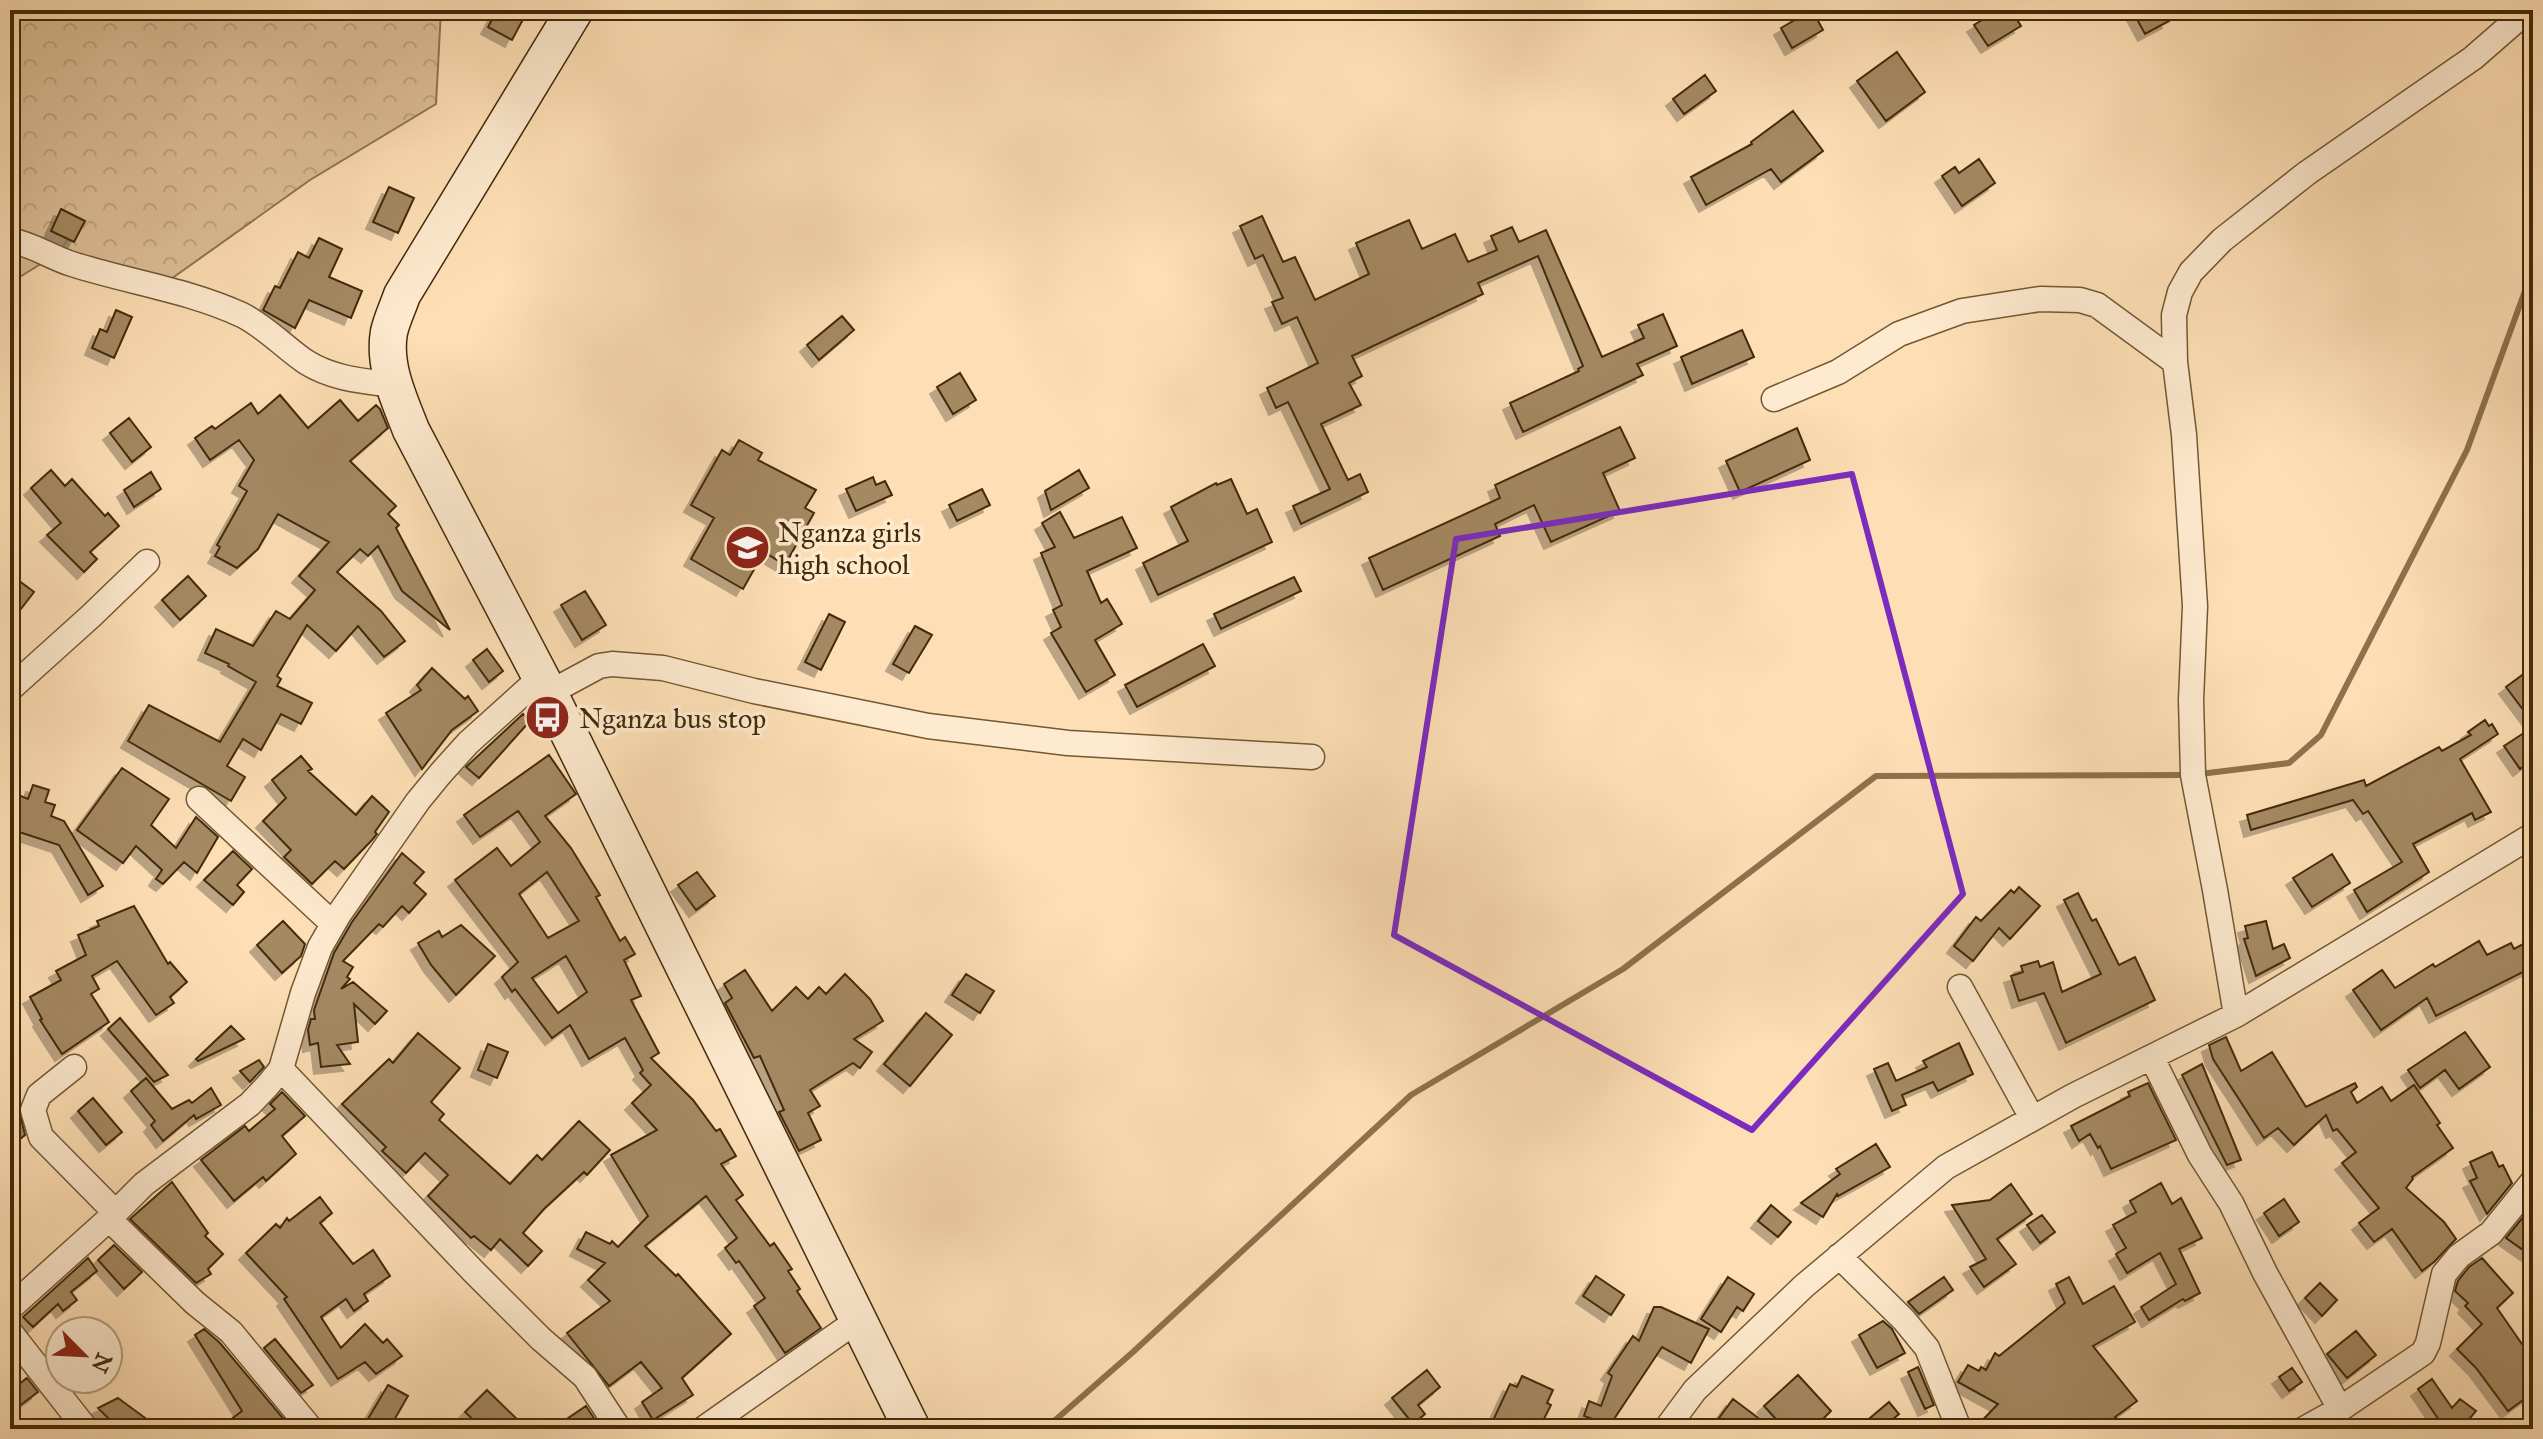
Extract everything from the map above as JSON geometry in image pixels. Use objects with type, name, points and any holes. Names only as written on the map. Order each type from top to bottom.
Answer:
[{"type":"main road","points":[[575,10],[402,295],[389,331],[388,356],[394,385],[411,430],[544,686],[912,1429]]},
{"type":"street","points":[[2236,1015],[2193,775],[2191,700],[2195,606],[2184,435],[2175,362],[2174,315],[2180,292],[2191,272],[2222,240],[2307,173],[2473,58],[2528,10]]},
{"type":"street","points":[[10,240],[31,244],[69,264],[208,300],[257,325],[320,370],[346,379],[394,385]]},
{"type":"street","points":[[1774,399],[1838,372],[1899,334],[1962,311],[2040,299],[2080,300],[2097,305],[2175,362]]},
{"type":"street","points":[[10,689],[147,562]]},
{"type":"street","points":[[10,1308],[144,1184],[250,1104],[281,1069],[303,993],[320,947],[333,924],[418,801],[441,773],[468,743],[544,686],[612,664],[663,668],[868,716],[928,726],[1068,743],[1312,757]]},
{"type":"street","points":[[199,799],[333,924]]},
{"type":"street","points":[[1666,1429],[1695,1390],[1804,1286],[1946,1167],[2032,1118],[2236,1015],[2533,835]]},
{"type":"street","points":[[1960,987],[2032,1118]]},
{"type":"street","points":[[2152,1058],[2200,1155],[2231,1203],[2265,1273],[2340,1409]]},
{"type":"street","points":[[74,1067],[39,1095],[33,1110],[41,1137],[185,1294],[231,1332],[311,1429]]},
{"type":"street","points":[[281,1069],[473,1271],[541,1339],[585,1377],[619,1429]]},
{"type":"street","points":[[2304,1429],[2340,1409],[2423,1353],[2444,1274],[2459,1256],[2491,1233],[2533,1181]]},
{"type":"street","points":[[1839,1256],[1904,1320],[1927,1348],[1959,1429]]},
{"type":"street","points":[[703,1429],[858,1320]]},
{"type":"street","points":[[10,1332],[86,1429]]},
{"type":"highlighted area","points":[[1852,474],[1963,894],[1752,1130],[1394,935],[1456,539]]},
{"type":"green space","points":[[10,10],[441,10],[436,104],[310,180],[164,284],[47,260],[10,283]]},
{"type":"building","points":[[497,10],[528,10],[512,40],[488,27]]},
{"type":"building","points":[[1812,10],[1823,30],[1792,48],[1781,28]]},
{"type":"building","points":[[1998,10],[2011,10],[2021,26],[1988,46],[1974,25]]},
{"type":"building","points":[[2132,10],[2163,10],[2169,21],[2145,34]]},
{"type":"building","points":[[1897,52],[1925,92],[1886,121],[1857,81]]},
{"type":"building","points":[[1705,75],[1716,91],[1684,114],[1673,99]]},
{"type":"building","points":[[1793,111],[1823,151],[1781,182],[1771,169],[1706,205],[1691,177],[1752,144]]},
{"type":"building","points":[[1979,159],[1995,183],[1962,206],[1942,176],[1955,167],[1959,173]]},
{"type":"building","points":[[389,187],[414,198],[398,233],[373,222]]},
{"type":"building","points":[[61,209],[85,221],[74,242],[51,231]]},
{"type":"building","points":[[1262,216],[1283,262],[1295,257],[1315,300],[1369,274],[1356,243],[1409,220],[1422,249],[1455,234],[1468,262],[1497,250],[1491,236],[1512,227],[1519,242],[1546,230],[1602,357],[1644,338],[1638,325],[1663,314],[1677,346],[1637,364],[1643,375],[1523,432],[1510,403],[1579,371],[1583,366],[1538,256],[1478,283],[1483,294],[1352,356],[1362,376],[1349,383],[1361,405],[1321,424],[1348,480],[1360,474],[1368,492],[1301,524],[1293,506],[1330,489],[1288,402],[1276,408],[1267,388],[1318,363],[1297,317],[1282,324],[1272,302],[1283,298],[1263,255],[1255,259],[1240,226]]},
{"type":"building","points":[[319,238],[342,249],[329,277],[362,291],[351,318],[309,300],[295,328],[263,310],[275,286],[280,288],[298,252],[309,258]]},
{"type":"building","points":[[116,310],[132,317],[114,358],[92,348],[100,329],[107,332]]},
{"type":"building","points":[[842,316],[854,330],[819,360],[807,345]]},
{"type":"building","points":[[1742,330],[1754,357],[1692,384],[1681,357]]},
{"type":"building","points":[[960,373],[976,400],[953,414],[937,387]]},
{"type":"building","points":[[280,395],[308,428],[340,400],[358,421],[376,405],[380,409],[388,428],[350,461],[396,506],[388,514],[399,525],[396,528],[450,630],[402,591],[378,546],[368,556],[360,549],[337,572],[381,611],[405,641],[384,657],[358,626],[336,651],[307,625],[277,676],[281,679],[277,686],[312,703],[301,724],[281,714],[261,750],[243,739],[227,766],[245,777],[231,801],[128,741],[149,705],[220,742],[256,682],[205,653],[216,629],[253,646],[276,611],[290,619],[315,590],[299,576],[329,542],[278,514],[258,549],[237,568],[215,556],[220,547],[217,545],[247,491],[239,486],[254,460],[239,440],[210,460],[195,438],[212,426],[215,429],[251,403],[258,414]]},
{"type":"building","points":[[129,418],[151,447],[132,462],[110,433]]},
{"type":"building","points":[[1620,427],[1635,458],[1603,473],[1620,511],[1551,542],[1534,505],[1495,524],[1500,536],[1383,590],[1369,558],[1500,498],[1495,485]]},
{"type":"building","points":[[1797,428],[1810,460],[1740,492],[1726,461]]},
{"type":"building","points":[[739,440],[762,453],[758,460],[816,490],[805,508],[814,513],[785,565],[764,552],[743,589],[691,559],[714,518],[691,505],[722,450],[730,455]]},
{"type":"building","points":[[51,470],[65,486],[72,479],[105,516],[108,513],[119,526],[90,552],[97,559],[84,572],[47,535],[61,523],[31,488]]},
{"type":"building","points":[[1079,470],[1089,488],[1051,510],[1045,491]]},
{"type":"building","points":[[151,472],[161,489],[134,507],[124,490]]},
{"type":"building","points":[[873,477],[876,485],[885,481],[892,495],[856,511],[846,489]]},
{"type":"building","points":[[1231,479],[1247,514],[1257,509],[1272,542],[1158,595],[1143,563],[1188,541],[1171,507],[1216,483]]},
{"type":"building","points":[[982,489],[990,505],[957,521],[949,505]]},
{"type":"building","points":[[1060,512],[1074,538],[1122,517],[1137,548],[1087,571],[1101,603],[1107,599],[1122,624],[1095,640],[1115,675],[1086,692],[1051,633],[1061,627],[1053,610],[1062,605],[1041,553],[1055,547],[1042,523]]},
{"type":"building","points":[[10,574],[34,592],[10,623]]},
{"type":"building","points":[[188,576],[206,596],[180,620],[162,600]]},
{"type":"building","points":[[1294,577],[1301,591],[1221,629],[1214,614]]},
{"type":"building","points":[[585,591],[606,625],[582,640],[561,605]]},
{"type":"building","points":[[829,614],[845,622],[821,670],[805,662]]},
{"type":"building","points":[[915,626],[932,635],[909,673],[893,664]]},
{"type":"building","points":[[1203,644],[1215,666],[1137,707],[1125,685]]},
{"type":"building","points":[[487,649],[503,671],[489,682],[473,660]]},
{"type":"building","points":[[2533,667],[2533,723],[2506,687]]},
{"type":"building","points":[[432,668],[465,699],[468,696],[478,711],[452,730],[422,769],[386,713],[421,690],[417,685]]},
{"type":"building","points":[[523,714],[530,721],[479,778],[466,767]]},
{"type":"building","points":[[2485,720],[2489,726],[2492,724],[2498,734],[2460,759],[2491,812],[2475,820],[2472,813],[2413,844],[2429,872],[2367,912],[2354,890],[2402,862],[2368,811],[2363,814],[2353,800],[2251,830],[2247,815],[2364,780],[2366,786],[2439,747],[2442,751],[2471,735],[2468,732]]},
{"type":"building","points":[[2533,727],[2533,759],[2520,769],[2504,746]]},
{"type":"building","points":[[549,755],[576,794],[545,816],[571,848],[600,895],[596,897],[620,941],[625,937],[635,954],[624,960],[641,996],[631,1000],[659,1053],[651,1058],[693,1100],[716,1131],[720,1129],[736,1156],[721,1164],[743,1195],[736,1200],[770,1246],[774,1243],[792,1269],[788,1271],[800,1289],[797,1291],[821,1328],[785,1353],[754,1306],[765,1298],[739,1261],[736,1263],[725,1248],[737,1238],[706,1196],[645,1246],[676,1276],[678,1274],[731,1334],[682,1378],[693,1395],[653,1420],[642,1402],[662,1388],[641,1362],[609,1386],[567,1333],[610,1301],[588,1280],[605,1263],[577,1249],[586,1232],[610,1244],[612,1241],[618,1247],[648,1216],[611,1155],[657,1130],[632,1103],[651,1085],[640,1073],[643,1070],[625,1038],[589,1059],[570,1025],[552,1038],[515,989],[512,992],[502,977],[518,962],[455,880],[497,848],[511,866],[540,842],[518,811],[480,837],[464,815]],"holes":[[[547,872],[579,921],[548,938],[519,894]],[[566,956],[587,992],[558,1013],[532,978]]]},
{"type":"building","points":[[301,756],[312,769],[308,771],[356,815],[372,796],[389,812],[375,832],[377,834],[344,869],[335,861],[312,884],[284,857],[291,850],[263,821],[286,798],[272,780]]},
{"type":"building","points":[[122,768],[169,799],[151,825],[176,848],[196,817],[218,837],[197,873],[184,862],[163,884],[156,879],[162,870],[136,846],[123,863],[77,830]]},
{"type":"building","points":[[33,785],[49,790],[45,802],[55,805],[51,816],[64,821],[103,886],[88,895],[59,845],[10,829],[10,814],[16,794],[28,799]]},
{"type":"building","points":[[233,851],[252,869],[237,885],[244,892],[233,905],[204,880]]},
{"type":"building","points":[[402,853],[424,872],[414,883],[426,894],[409,913],[402,906],[383,927],[379,924],[343,961],[353,967],[347,977],[350,979],[341,989],[353,982],[387,1011],[375,1024],[354,1004],[358,1042],[337,1045],[350,1064],[321,1067],[318,1043],[310,1045],[308,1030],[311,1019],[315,1019],[314,1010],[334,953],[352,922]]},
{"type":"building","points":[[2332,854],[2350,883],[2312,907],[2293,878]]},
{"type":"building","points":[[697,872],[715,896],[696,910],[678,885]]},
{"type":"building","points":[[2019,887],[2040,906],[2010,939],[1999,928],[1973,961],[1954,946],[1976,917],[1981,921],[2011,890],[2014,893]]},
{"type":"building","points":[[2078,893],[2092,921],[2096,919],[2119,965],[2135,957],[2155,1000],[2066,1043],[2044,993],[2019,1001],[2011,976],[2023,972],[2021,966],[2038,961],[2040,967],[2053,962],[2062,992],[2101,974],[2064,900]]},
{"type":"building","points":[[134,906],[168,964],[170,962],[187,982],[170,997],[174,1003],[156,1015],[117,961],[92,976],[99,989],[91,994],[109,1022],[62,1054],[40,1020],[30,997],[61,980],[56,971],[86,955],[78,935],[99,926],[97,921]]},
{"type":"building","points":[[283,921],[305,944],[301,956],[282,973],[257,945]]},
{"type":"building","points":[[2266,921],[2273,949],[2284,944],[2290,958],[2256,976],[2244,939],[2248,938],[2245,926]]},
{"type":"building","points":[[461,925],[495,956],[456,995],[431,965],[418,943],[439,931],[442,937]]},
{"type":"building","points":[[2533,939],[2533,967],[2436,1016],[2427,998],[2381,1030],[2353,990],[2382,970],[2395,988],[2479,941],[2487,955],[2511,943],[2514,949]]},
{"type":"building","points":[[745,970],[772,1011],[796,987],[808,999],[819,987],[826,994],[845,974],[870,999],[883,1021],[854,1039],[872,1052],[860,1068],[853,1063],[810,1090],[820,1106],[808,1113],[821,1140],[799,1151],[779,1112],[784,1110],[760,1056],[754,1058],[725,1003],[732,998],[724,984]]},
{"type":"building","points":[[966,974],[994,991],[980,1013],[952,995]]},
{"type":"building","points":[[926,1013],[952,1035],[910,1086],[884,1064]]},
{"type":"building","points":[[120,1018],[168,1075],[154,1082],[108,1029]]},
{"type":"building","points":[[231,1026],[244,1039],[198,1061],[196,1059]]},
{"type":"building","points":[[2465,1032],[2490,1067],[2459,1089],[2445,1070],[2420,1088],[2408,1070]]},
{"type":"building","points":[[418,1033],[460,1068],[431,1102],[444,1114],[439,1120],[510,1184],[537,1155],[542,1160],[579,1121],[610,1150],[587,1175],[584,1172],[544,1209],[523,1233],[542,1251],[528,1266],[500,1239],[491,1250],[474,1236],[471,1238],[428,1196],[448,1175],[425,1153],[406,1173],[382,1151],[386,1147],[342,1104],[389,1059],[393,1063]]},
{"type":"building","points":[[2226,1037],[2241,1071],[2272,1052],[2306,1107],[2355,1083],[2357,1087],[2351,1092],[2357,1103],[2382,1087],[2391,1101],[2414,1085],[2453,1148],[2412,1177],[2406,1188],[2444,1222],[2456,1239],[2434,1262],[2422,1271],[2392,1229],[2374,1242],[2359,1223],[2379,1208],[2342,1163],[2356,1152],[2337,1129],[2333,1131],[2326,1115],[2294,1145],[2278,1128],[2264,1138],[2213,1059],[2209,1045]]},
{"type":"building","points":[[1959,1043],[1973,1074],[1938,1091],[1933,1082],[1902,1095],[1906,1105],[1892,1111],[1874,1069],[1888,1063],[1896,1081],[1927,1067],[1923,1061]]},
{"type":"building","points":[[488,1044],[508,1052],[497,1078],[478,1070]]},
{"type":"building","points":[[259,1060],[264,1067],[250,1082],[240,1071]]},
{"type":"building","points":[[2202,1064],[2241,1160],[2227,1165],[2182,1075]]},
{"type":"building","points":[[146,1078],[172,1109],[189,1100],[192,1103],[211,1088],[221,1105],[196,1119],[194,1115],[163,1141],[151,1125],[155,1121],[131,1091]]},
{"type":"building","points":[[2148,1083],[2176,1140],[2111,1169],[2100,1146],[2098,1148],[2090,1134],[2079,1141],[2071,1126],[2130,1096],[2128,1092]]},
{"type":"building","points":[[282,1092],[305,1116],[282,1136],[296,1154],[266,1181],[263,1177],[234,1201],[201,1160],[245,1126],[249,1131],[275,1109],[270,1104]]},
{"type":"building","points":[[93,1098],[122,1132],[106,1145],[78,1111]]},
{"type":"building","points":[[10,1099],[19,1109],[25,1135],[20,1139],[10,1127]]},
{"type":"building","points":[[1876,1144],[1890,1167],[1837,1194],[1823,1217],[1801,1203],[1840,1174],[1836,1169]]},
{"type":"building","points":[[2492,1152],[2512,1183],[2487,1214],[2470,1181],[2477,1178],[2470,1162]]},
{"type":"building","points":[[172,1182],[208,1233],[205,1236],[223,1254],[208,1269],[211,1274],[196,1283],[130,1219]]},
{"type":"building","points":[[2161,1183],[2172,1204],[2181,1198],[2202,1238],[2179,1249],[2200,1293],[2185,1301],[2183,1299],[2149,1320],[2141,1307],[2176,1284],[2160,1253],[2127,1273],[2116,1254],[2126,1248],[2113,1225],[2136,1212],[2130,1201]]},
{"type":"building","points":[[2011,1184],[2032,1214],[1997,1239],[2016,1264],[1984,1287],[1970,1267],[1986,1259],[1952,1205],[1990,1200]]},
{"type":"building","points":[[320,1197],[332,1213],[320,1223],[353,1264],[373,1250],[390,1276],[364,1294],[368,1301],[354,1311],[346,1299],[321,1317],[341,1348],[365,1324],[383,1343],[387,1339],[402,1356],[376,1374],[365,1362],[338,1379],[284,1299],[287,1297],[246,1253],[276,1224],[280,1228],[287,1218],[289,1221]]},
{"type":"building","points":[[2284,1199],[2299,1222],[2279,1236],[2264,1213]]},
{"type":"building","points":[[1771,1205],[1791,1222],[1778,1237],[1758,1221]]},
{"type":"building","points":[[2533,1205],[2533,1257],[2506,1238]]},
{"type":"building","points":[[2042,1215],[2055,1232],[2040,1243],[2027,1225]]},
{"type":"building","points":[[114,1245],[142,1272],[124,1289],[98,1260]]},
{"type":"building","points":[[88,1258],[97,1271],[71,1292],[77,1300],[63,1311],[58,1304],[33,1327],[23,1317]]},
{"type":"building","points":[[2482,1258],[2513,1293],[2497,1308],[2533,1360],[2533,1385],[2527,1390],[2530,1395],[2508,1411],[2476,1368],[2457,1349],[2482,1324],[2465,1306],[2468,1303],[2455,1291],[2458,1281],[2469,1267]]},
{"type":"building","points":[[1596,1276],[1624,1295],[1611,1315],[1583,1296]]},
{"type":"building","points":[[1728,1277],[1754,1294],[1743,1311],[1737,1307],[1721,1332],[1701,1319]]},
{"type":"building","points":[[1944,1277],[1953,1290],[1919,1314],[1908,1302]]},
{"type":"building","points":[[2069,1277],[2083,1304],[2114,1286],[2135,1322],[2093,1346],[2137,1401],[2115,1417],[2118,1420],[2107,1429],[1974,1429],[1998,1404],[1958,1382],[1968,1365],[1979,1371],[1981,1367],[1986,1370],[1995,1353],[1999,1356],[2065,1303],[2056,1284]]},
{"type":"building","points":[[2320,1283],[2337,1300],[2322,1316],[2305,1298]]},
{"type":"building","points":[[1654,1307],[1661,1307],[1709,1329],[1691,1363],[1662,1347],[1610,1425],[1584,1416],[1589,1401],[1601,1406],[1612,1376],[1608,1373],[1633,1336],[1639,1341]]},
{"type":"building","points":[[1883,1321],[1892,1329],[1905,1353],[1877,1368],[1859,1335]]},
{"type":"building","points":[[204,1329],[220,1343],[292,1429],[218,1429],[242,1411],[195,1335]]},
{"type":"building","points":[[2356,1331],[2376,1355],[2347,1378],[2327,1354]]},
{"type":"building","points":[[275,1339],[313,1385],[301,1393],[264,1348]]},
{"type":"building","points":[[1918,1367],[1934,1405],[1925,1409],[1908,1372]]},
{"type":"building","points":[[2292,1368],[2302,1382],[2289,1391],[2279,1377]]},
{"type":"building","points":[[1427,1370],[1440,1387],[1418,1405],[1425,1414],[1413,1424],[1392,1398]]},
{"type":"building","points":[[1798,1375],[1831,1411],[1813,1429],[1785,1429],[1764,1406]]},
{"type":"building","points":[[1522,1376],[1553,1390],[1547,1403],[1551,1405],[1544,1419],[1537,1429],[1489,1429],[1510,1384],[1517,1387]]},
{"type":"building","points":[[27,1378],[38,1392],[10,1413],[10,1391]]},
{"type":"building","points":[[2432,1379],[2452,1408],[2460,1399],[2476,1411],[2461,1429],[2445,1429],[2418,1389]]},
{"type":"building","points":[[388,1385],[408,1396],[389,1429],[362,1429]]},
{"type":"building","points":[[487,1390],[527,1429],[483,1429],[465,1412]]},
{"type":"building","points":[[118,1398],[160,1429],[119,1429],[98,1408]]},
{"type":"building","points":[[1733,1399],[1773,1429],[1735,1429],[1719,1418]]},
{"type":"building","points":[[1889,1402],[1899,1414],[1881,1429],[1857,1429]]},
{"type":"building","points":[[586,1406],[601,1429],[552,1429]]},
{"type":"waterway","points":[[2200,774],[2289,763],[2321,735],[2467,450],[2533,269]]},
{"type":"waterway","points":[[1045,1429],[1133,1352],[1411,1095],[1623,969],[1876,776],[2189,775]]},
{"type":"place","name":"Nganza girls high school","points":[[747,548]]},
{"type":"place","name":"Nganza bus stop","points":[[548,718]]}]
